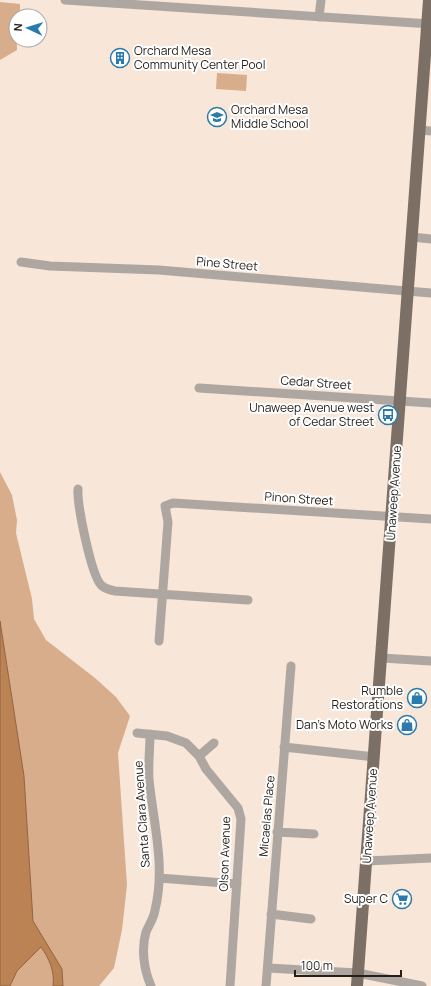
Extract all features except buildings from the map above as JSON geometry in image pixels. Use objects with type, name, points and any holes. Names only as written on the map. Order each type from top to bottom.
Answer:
[{"type":"main road","name":"Unaweep Avenue","points":[[357,986],[393,518],[412,237],[426,130],[429,0]]},
{"type":"street","points":[[65,0],[429,24]]},
{"type":"street","points":[[319,17],[321,0]]},
{"type":"street","points":[[412,237],[431,238]]},
{"type":"street","name":"Pine Street","points":[[21,262],[50,266],[159,270],[431,293]]},
{"type":"street","name":"Cedar Street","points":[[199,388],[431,403]]},
{"type":"street","points":[[78,489],[79,511],[97,579],[101,585],[115,591],[248,600]]},
{"type":"street","name":"Pinon Street","points":[[163,594],[168,522],[165,506],[173,503],[431,520]]},
{"type":"street","points":[[159,641],[163,594]]},
{"type":"street","points":[[382,658],[431,661]]},
{"type":"street","name":"Micaelas Place","points":[[266,986],[291,666]]},
{"type":"street","name":"Olson Avenue","points":[[137,733],[167,736],[186,743],[199,756],[206,769],[238,808],[240,819],[230,986]]},
{"type":"street","name":"Santa Clara Avenue","points":[[150,734],[149,779],[158,837],[159,878],[156,910],[146,933],[144,953],[145,973],[151,986]]},
{"type":"street","points":[[199,756],[214,743]]},
{"type":"street","points":[[284,746],[375,757]]},
{"type":"street","points":[[277,832],[314,834]]},
{"type":"street","points":[[367,861],[431,858]]},
{"type":"street","points":[[159,878],[237,884]]},
{"type":"street","points":[[271,914],[311,919]]},
{"type":"street","points":[[268,968],[358,973],[422,986]]},
{"type":"shaded area","points":[[0,2],[20,4],[20,8],[8,8],[8,48],[17,48],[17,50],[0,60]]},
{"type":"shaded area","points":[[217,73],[247,75],[246,91],[216,89]]},
{"type":"shaded area","points":[[0,472],[12,495],[17,520],[16,533],[32,599],[34,619],[46,640],[95,678],[116,697],[130,716],[118,753],[127,885],[122,930],[114,968],[99,986],[63,986],[62,969],[33,921],[24,776],[0,621]]},
{"type":"shaded area","points":[[0,621],[24,776],[33,921],[62,969],[63,986],[53,986],[51,965],[41,947],[17,971],[10,986],[0,986]]},
{"type":"shaded area","points":[[41,947],[51,965],[53,986],[10,986],[17,971]]},
{"type":"place","name":"Orchard Mesa Community Center Pool","points":[[120,58]]},
{"type":"place","name":"Orchard Mesa Middle School","points":[[217,117]]},
{"type":"place","name":"Unaweep Avenue west of Cedar Street","points":[[388,415]]},
{"type":"place","name":"Rumble Restorations","points":[[417,698]]},
{"type":"place","name":"Dan's Moto Works","points":[[407,725]]},
{"type":"place","name":"Super C","points":[[402,899]]}]
